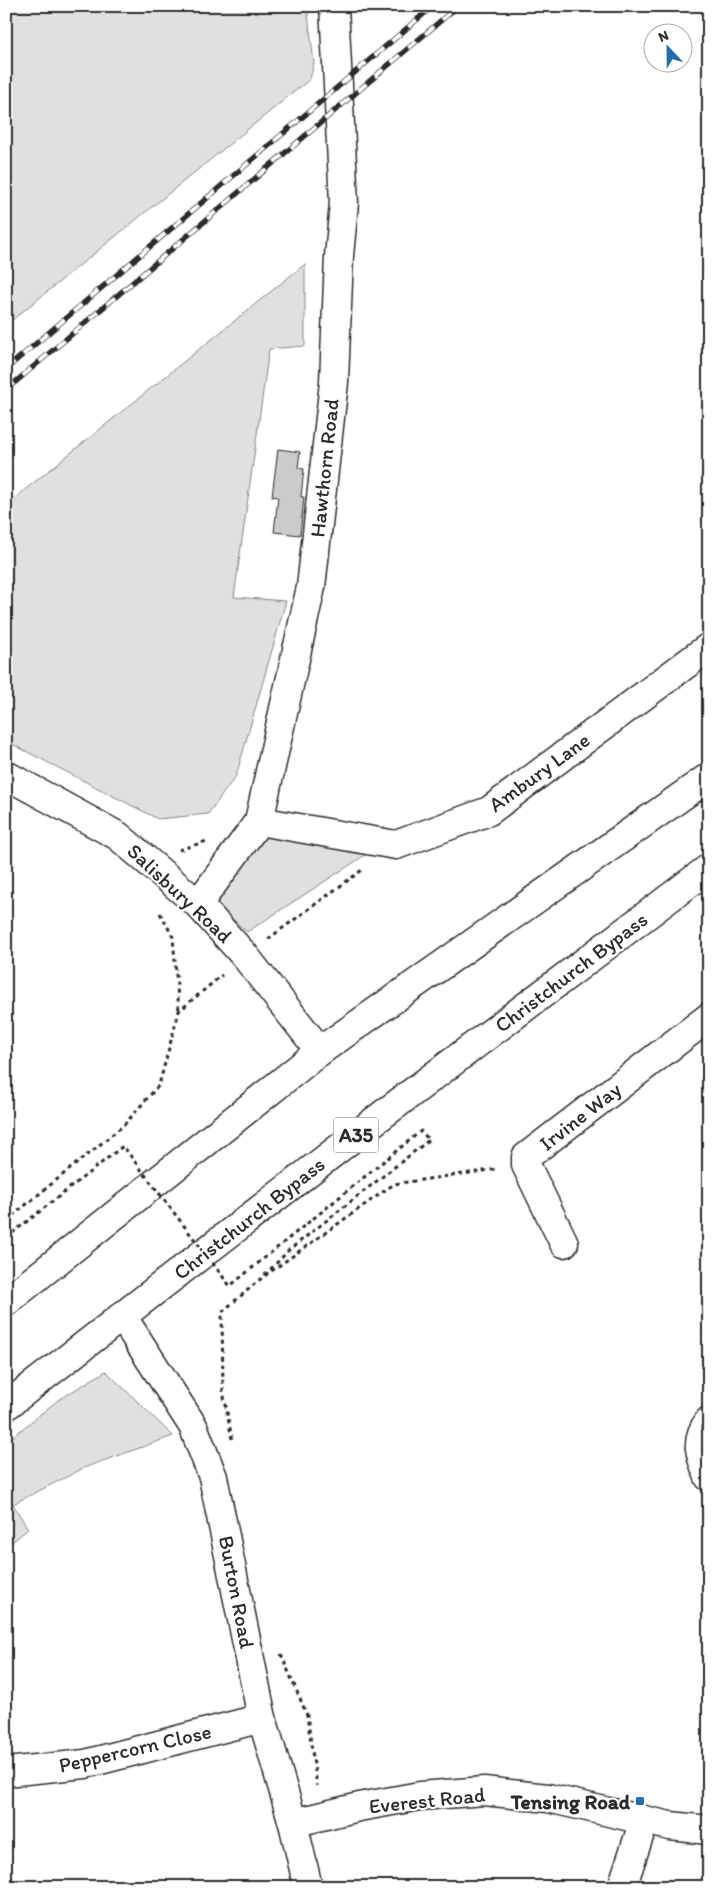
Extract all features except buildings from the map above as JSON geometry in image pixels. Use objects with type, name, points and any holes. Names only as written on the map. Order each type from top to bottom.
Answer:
[{"type":"street","name":"Hawthorn Road","points":[[198,904],[259,822],[311,587],[333,391],[339,256],[344,203],[334,6]]},
{"type":"street","name":"Ambury Lane","points":[[259,822],[396,844],[489,810],[709,647]]},
{"type":"street","name":"Salisbury Road","points":[[6,775],[118,836],[198,904],[245,956],[320,1051]]},
{"type":"street","points":[[6,1302],[320,1051],[709,777]]},
{"type":"street","name":"Christchurch Bypass","points":[[6,1406],[377,1119],[709,868]]},
{"type":"street","name":"Irvine Way","points":[[564,1243],[526,1165],[526,1157],[709,1017]]},
{"type":"street","name":"Burton Road","points":[[122,1316],[192,1426],[213,1477],[262,1718],[308,1887]]},
{"type":"street","points":[[709,1421],[702,1430],[699,1453],[709,1477]]},
{"type":"street","name":"Peppercorn Close","points":[[6,1772],[85,1764],[262,1718]]},
{"type":"street","name":"Everest Road","points":[[292,1823],[420,1796],[484,1791],[548,1798],[644,1821],[709,1830]]},
{"type":"street","points":[[622,1887],[644,1821]]},
{"type":"path","points":[[159,911],[173,937],[179,1012]]},
{"type":"path","points":[[6,1221],[124,1125],[159,1085]]},
{"type":"path","points":[[6,1238],[123,1146],[230,1286],[421,1131],[429,1140],[288,1250],[262,1277],[222,1312],[223,1391],[234,1447]]},
{"type":"path","points":[[262,1277],[394,1184],[526,1165]]},
{"type":"path","points":[[281,1653],[308,1715],[322,1816]]},
{"type":"shaded area","points":[[6,6],[307,6],[314,63],[310,79],[6,325]]},
{"type":"shaded area","points":[[305,264],[305,346],[269,349],[234,597],[286,601],[236,776],[208,814],[158,819],[6,741],[6,505]]},
{"type":"shaded area","points":[[266,832],[373,850],[247,932],[211,899]]},
{"type":"shaded area","points":[[106,1371],[173,1436],[86,1467],[13,1504],[28,1529],[6,1547],[6,1442],[58,1400]]},
{"type":"railway","points":[[6,369],[433,6]]},
{"type":"railway","points":[[6,390],[458,6]]},
{"type":"place","name":"Tensing Road","points":[[640,1801]]}]
